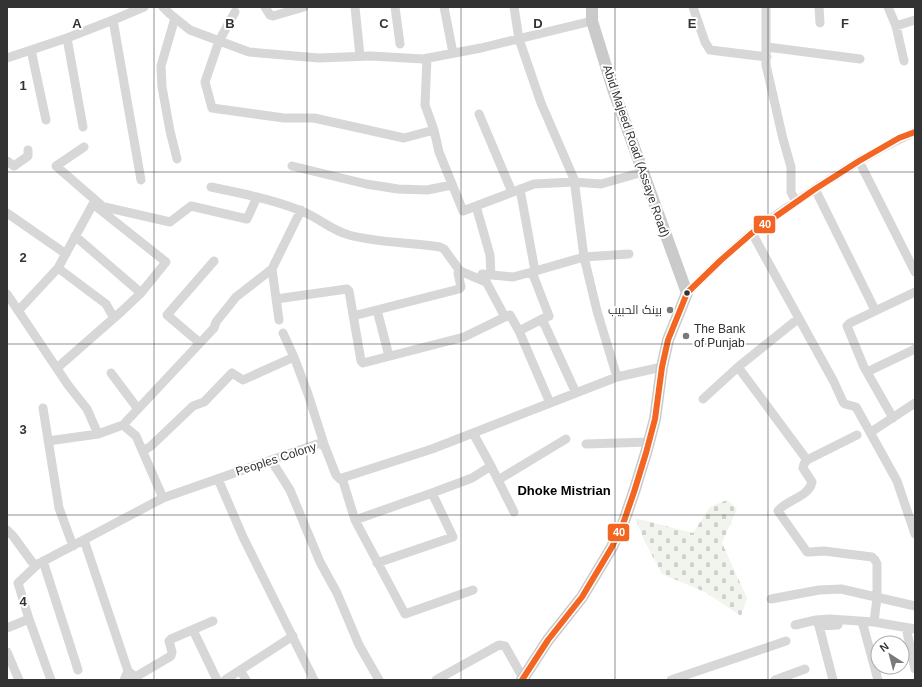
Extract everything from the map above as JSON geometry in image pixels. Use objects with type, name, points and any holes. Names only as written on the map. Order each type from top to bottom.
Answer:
[{"type":"main road","name":"Abid Majeed Road (Assaye Road)","points":[[592,7],[592,21],[614,92],[687,293]]},
{"type":"main road","points":[[522,679],[548,640],[582,597],[612,547],[624,521],[655,419],[662,367],[668,340],[687,293]]},
{"type":"street","points":[[7,58],[67,38],[144,7]]},
{"type":"street","points":[[163,7],[190,30],[249,52],[319,58],[360,56],[427,58],[519,39],[592,21]]},
{"type":"street","points":[[265,7],[268,13],[272,16],[304,7]]},
{"type":"street","points":[[355,7],[360,56]]},
{"type":"street","points":[[395,7],[400,44]]},
{"type":"street","points":[[444,7],[452,54]]},
{"type":"street","points":[[514,7],[519,39],[541,103],[574,182],[584,257],[597,311],[617,377]]},
{"type":"street","points":[[693,7],[705,42],[710,50],[766,57]]},
{"type":"street","points":[[766,7],[766,65],[791,167],[790,189],[796,202]]},
{"type":"street","points":[[819,7],[820,23]]},
{"type":"street","points":[[888,7],[896,26],[904,60]]},
{"type":"street","points":[[235,12],[219,41],[205,82],[212,108],[284,118],[314,118],[404,138],[434,130]]},
{"type":"street","points":[[175,18],[161,66],[162,87],[170,131],[178,159]]},
{"type":"street","points":[[113,20],[141,180]]},
{"type":"street","points":[[896,26],[915,20]]},
{"type":"street","points":[[67,38],[83,127]]},
{"type":"street","points":[[766,48],[860,59]]},
{"type":"street","points":[[31,50],[46,120]]},
{"type":"street","points":[[427,58],[425,105],[434,130],[439,152],[462,211],[534,184],[574,182],[601,184],[643,172]]},
{"type":"street","points":[[479,114],[516,191],[534,271],[549,316],[519,331]]},
{"type":"street","points":[[687,293],[752,233],[815,189],[859,161],[899,138],[915,132]]},
{"type":"street","points":[[57,368],[141,293],[166,262],[97,205],[56,166],[84,147]]},
{"type":"street","points":[[7,161],[14,166],[28,156],[28,150]]},
{"type":"street","points":[[859,161],[915,272]]},
{"type":"street","points":[[292,166],[366,184],[398,189],[427,190],[452,185]]},
{"type":"street","points":[[210,186],[257,197],[301,210],[334,229],[347,234],[408,244],[440,247],[444,249],[460,270],[489,278],[512,277],[584,257],[629,254]]},
{"type":"street","points":[[815,189],[875,310]]},
{"type":"street","points":[[97,205],[170,222],[191,206],[247,218],[257,197]]},
{"type":"street","points":[[18,311],[58,268],[75,236],[97,205]]},
{"type":"street","points":[[476,206],[490,255],[489,278],[505,316]]},
{"type":"street","points":[[48,441],[98,434],[123,425],[214,328],[216,322],[236,297],[272,269],[301,210]]},
{"type":"street","points":[[7,212],[66,254]]},
{"type":"street","points":[[752,233],[844,402],[856,407],[897,481],[914,528]]},
{"type":"street","points":[[75,236],[141,293]]},
{"type":"street","points":[[200,343],[167,315],[214,261]]},
{"type":"street","points":[[58,268],[106,304],[114,318]]},
{"type":"street","points":[[272,269],[279,320]]},
{"type":"street","points":[[353,316],[459,289],[461,287],[458,273],[460,270]]},
{"type":"street","points":[[276,299],[347,289],[349,291],[363,363],[464,337],[505,316],[510,315],[519,331],[550,403]]},
{"type":"street","points":[[893,418],[867,372],[847,326],[875,310],[915,292]]},
{"type":"street","points":[[7,294],[57,368],[87,409],[98,434]]},
{"type":"street","points":[[377,310],[389,356]]},
{"type":"street","points":[[703,399],[738,367],[799,318]]},
{"type":"street","points":[[542,319],[576,393]]},
{"type":"street","points":[[283,333],[308,394],[325,447]]},
{"type":"street","points":[[867,372],[915,349]]},
{"type":"street","points":[[142,452],[151,446],[193,406],[204,402],[232,373],[243,380],[294,357]]},
{"type":"street","points":[[473,590],[405,614],[355,520],[342,478],[432,449],[617,377],[662,367]]},
{"type":"street","points":[[738,367],[807,460]]},
{"type":"street","points":[[111,374],[138,409]]},
{"type":"street","points":[[870,432],[915,403]]},
{"type":"street","points":[[43,408],[59,508],[73,546]]},
{"type":"street","points":[[123,425],[136,436],[163,498]]},
{"type":"street","points":[[474,433],[514,512]]},
{"type":"street","points":[[857,435],[807,460],[803,468],[812,482],[811,486],[802,495],[778,511],[807,552],[824,551],[872,557],[875,560],[877,564],[877,598],[874,622]]},
{"type":"street","points":[[498,480],[566,439]]},
{"type":"street","points":[[586,444],[649,442]]},
{"type":"street","name":"Peoples Colony","points":[[29,619],[18,583],[41,563],[163,498],[317,444],[321,444],[325,447],[336,476],[340,479],[342,478]]},
{"type":"street","points":[[271,460],[290,490],[320,562],[337,593],[359,645],[379,680]]},
{"type":"street","points":[[355,520],[472,478],[491,466]]},
{"type":"street","points":[[218,479],[243,537],[314,680]]},
{"type":"street","points":[[377,563],[453,537],[432,493]]},
{"type":"street","points":[[7,530],[32,562],[35,564],[41,563],[78,670]]},
{"type":"street","points":[[84,540],[128,671],[134,676],[137,676],[171,656],[172,652],[170,640],[213,621]]},
{"type":"street","points":[[771,599],[820,590],[841,589],[915,606]]},
{"type":"street","points":[[7,628],[29,619],[51,680]]},
{"type":"street","points":[[818,623],[830,619],[874,622],[912,632]]},
{"type":"street","points":[[818,623],[833,680]]},
{"type":"street","points":[[796,625],[818,623],[863,625],[912,632]]},
{"type":"street","points":[[863,625],[878,680]]},
{"type":"street","points":[[193,630],[217,680]]},
{"type":"street","points":[[912,632],[915,669]]},
{"type":"street","points":[[225,680],[293,636]]},
{"type":"street","points":[[670,680],[786,641]]},
{"type":"street","points":[[436,680],[499,645],[505,646],[522,679]]},
{"type":"street","points":[[7,652],[19,680]]},
{"type":"street","points":[[240,670],[246,680]]},
{"type":"street","points":[[776,680],[803,670],[804,680]]},
{"type":"street","points":[[124,680],[128,671]]},
{"type":"green space","points":[[727,500],[737,509],[722,543],[747,598],[741,616],[705,592],[662,574],[644,540],[635,518],[693,533],[710,507]]},
{"type":"transit line","name":"40","points":[[522,680],[548,640],[582,597],[612,547],[624,521],[646,453],[655,419],[662,367],[668,340],[687,293],[752,233],[815,189],[859,161],[899,138],[915,132]]},
{"type":"place","name":"بينک الحبيب","points":[[670,310]]},
{"type":"place","name":"The Bank of Punjab","points":[[686,336]]},
{"type":"district","name":"Dhoke Mistrian","points":[[564,490]]}]
